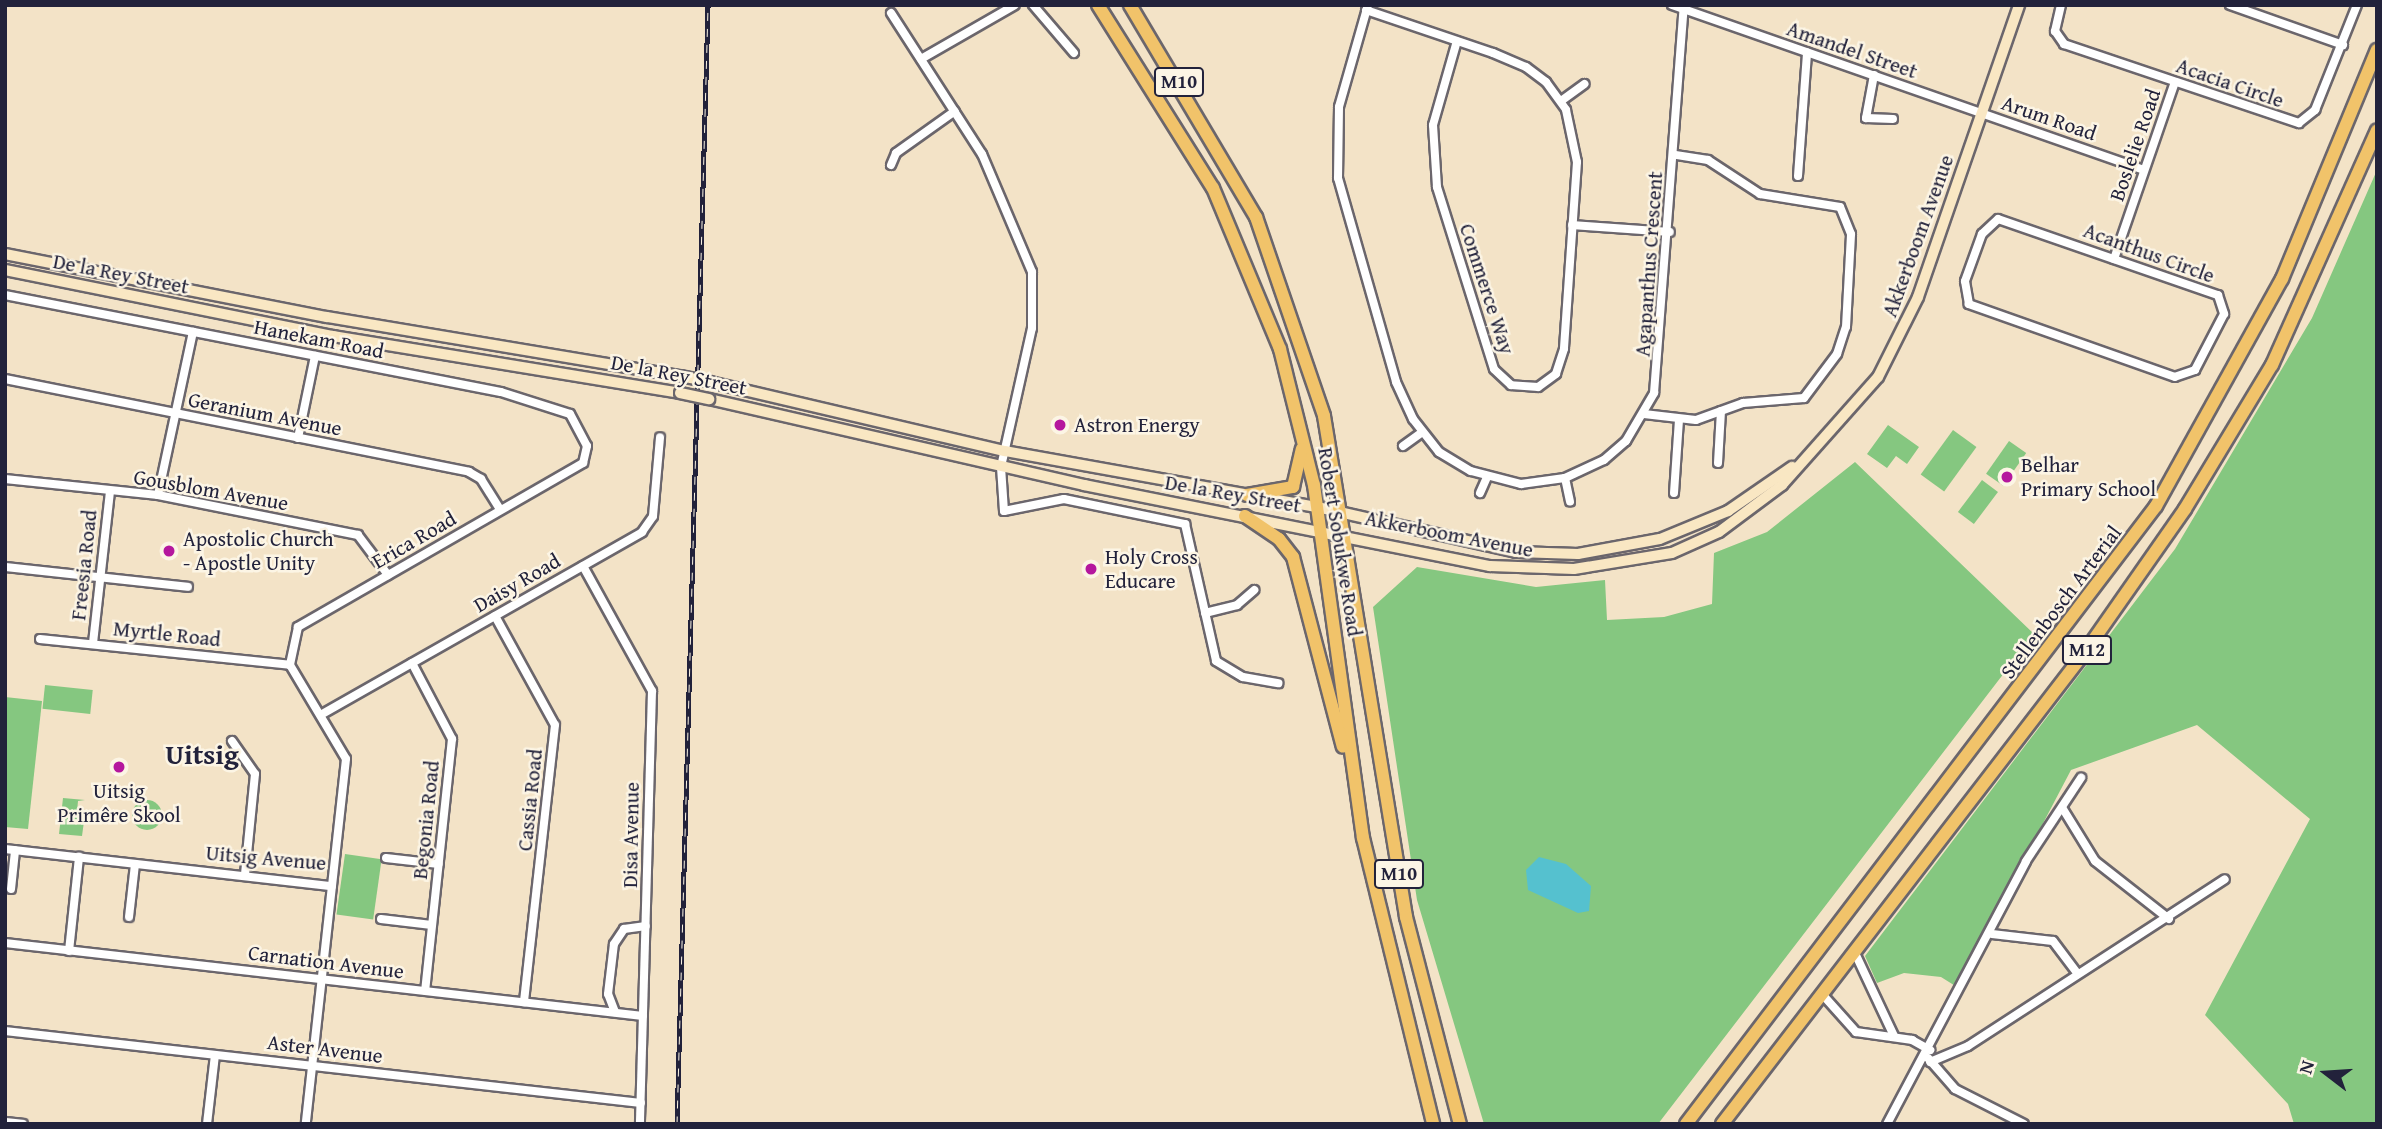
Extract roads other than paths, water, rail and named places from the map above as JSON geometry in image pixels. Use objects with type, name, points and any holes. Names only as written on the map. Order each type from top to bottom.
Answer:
[{"type":"main road","name":"Robert Sobukwe Road","points":[[1098,5],[1238,236],[1303,432],[1317,507],[1357,805],[1433,1124]]},
{"type":"main road","name":"Robert Sobukwe Road","points":[[1130,5],[1227,160],[1261,229],[1324,416],[1341,534],[1408,927],[1460,1124]]},
{"type":"main road","name":"Akkerboom Avenue","points":[[1341,534],[1522,570],[1642,562],[1719,533],[1809,456],[1864,397],[1902,336],[2019,5]]},
{"type":"main road","name":"Stellenbosch Arterial","points":[[1686,1124],[2162,496],[2281,279],[2377,50]]},
{"type":"main road","name":"M12","points":[[1723,1124],[2085,652],[2218,458],[2309,289],[2377,130]]},
{"type":"main road","name":"De la Rey Street","points":[[5,254],[327,317],[680,376],[1005,451],[1338,511]]},
{"type":"main road","name":"De la Rey Street","points":[[5,270],[320,333],[680,393],[1002,467],[1341,534]]},
{"type":"main road","points":[[1247,495],[1296,484],[1303,432]]},
{"type":"main road","name":"Akkerboom Avenue","points":[[1338,511],[1497,550],[1600,552],[1703,523],[1809,456]]},
{"type":"main road","points":[[1245,516],[1279,539],[1293,557],[1357,805]]},
{"type":"street","points":[[921,60],[988,18],[1015,5]]},
{"type":"street","points":[[1033,5],[1074,53]]},
{"type":"street","name":"Amandel Street","points":[[1672,5],[1982,113]]},
{"type":"street","name":"Acacia Circle","points":[[2061,5],[2054,32],[2064,44],[2299,123],[2315,110],[2357,5]]},
{"type":"street","points":[[2230,5],[2343,45]]},
{"type":"street","name":"Agapanthus Crescent","points":[[1367,7],[1339,107],[1338,178],[1396,382],[1422,432],[1451,461],[1487,477],[1521,484],[1564,478],[1613,453],[1644,414],[1658,375],[1684,7]]},
{"type":"street","name":"Commerce Way","points":[[1367,7],[1457,41],[1525,67],[1561,101],[1576,145],[1561,366],[1538,387],[1511,385],[1490,358],[1432,159],[1436,107],[1457,41]]},
{"type":"street","points":[[891,13],[982,154],[1036,293],[1002,467],[1004,511],[1064,499],[1185,523],[1216,661],[1243,677],[1278,683]]},
{"type":"street","points":[[1798,176],[1807,52]]},
{"type":"street","points":[[1874,75],[1866,118],[1893,119]]},
{"type":"street","name":"Boslelie Road","points":[[2114,259],[2175,82]]},
{"type":"street","points":[[1561,101],[1584,84]]},
{"type":"street","points":[[891,164],[896,153],[955,111]]},
{"type":"street","name":"Arum Road","points":[[1982,113],[2144,170]]},
{"type":"street","points":[[1644,414],[1679,419],[1707,419],[1721,411],[1753,401],[1794,401],[1812,390],[1845,333],[1851,234],[1840,207],[1824,200],[1760,194],[1708,160],[1675,155]]},
{"type":"street","name":"Acanthus Circle","points":[[1998,219],[2114,259],[2221,300],[2222,319],[2190,375],[2155,370],[1976,307],[1965,297],[1982,234],[1998,219]]},
{"type":"street","points":[[1572,225],[1670,232]]},
{"type":"street","name":"Hanekam Road","points":[[5,295],[560,407],[587,446],[583,463]]},
{"type":"street","points":[[158,495],[192,332]]},
{"type":"street","points":[[298,438],[315,356]]},
{"type":"street","name":"Geranium Avenue","points":[[5,379],[473,473],[500,510]]},
{"type":"street","points":[[1718,463],[1721,411]]},
{"type":"street","points":[[1674,493],[1679,419]]},
{"type":"street","points":[[1403,446],[1422,432]]},
{"type":"street","name":"Daisy Road","points":[[324,713],[648,527],[660,437]]},
{"type":"street","name":"Erica Road","points":[[290,665],[298,627],[583,463]]},
{"type":"street","points":[[1480,493],[1487,477]]},
{"type":"street","points":[[1564,478],[1570,500]]},
{"type":"street","name":"Gousblom Avenue","points":[[5,479],[158,495],[361,536],[388,575]]},
{"type":"street","name":"Freesia Road","points":[[93,643],[110,491]]},
{"type":"street","name":"Disa Avenue","points":[[583,566],[652,691],[640,1124]]},
{"type":"street","points":[[5,567],[188,587]]},
{"type":"street","points":[[1205,612],[1237,605],[1254,590]]},
{"type":"street","name":"Cassia Road","points":[[495,616],[555,725],[524,1002]]},
{"type":"street","name":"Myrtle Road","points":[[40,639],[290,665]]},
{"type":"street","name":"Begonia Road","points":[[412,663],[452,739],[425,991]]},
{"type":"street","name":"Uitsig Avenue","points":[[10,849],[332,886],[346,759],[324,713],[290,665]]},
{"type":"street","points":[[232,741],[255,774],[245,875]]},
{"type":"street","points":[[1887,1124],[1929,1056],[2026,861],[2063,809],[2081,778]]},
{"type":"street","points":[[2063,809],[2095,861],[2169,919]]},
{"type":"street","points":[[10,849],[11,889]]},
{"type":"street","points":[[69,951],[79,857]]},
{"type":"street","points":[[386,858],[439,864]]},
{"type":"street","points":[[130,917],[135,864]]},
{"type":"street","points":[[1929,1056],[1968,1046],[2076,971],[2169,919],[2225,879]]},
{"type":"street","points":[[306,1124],[332,886]]},
{"type":"street","points":[[381,919],[432,925]]},
{"type":"street","points":[[615,1012],[608,994],[614,944],[624,929],[646,926]]},
{"type":"street","points":[[1992,934],[2053,941],[2076,971]]},
{"type":"street","name":"Carnation Avenue","points":[[5,943],[643,1016]]},
{"type":"street","points":[[1854,951],[1894,1036]]},
{"type":"street","points":[[1822,994],[1856,1032],[1894,1036],[1929,1056],[1955,1089],[2024,1124]]},
{"type":"street","name":"Aster Avenue","points":[[5,1031],[641,1103]]},
{"type":"street","points":[[207,1124],[215,1055]]},
{"type":"street","points":[[5,1122],[23,1124]]},
{"type":"water","points":[[1539,857],[1566,864],[1591,886],[1589,911],[1578,913],[1528,890],[1526,870]]},
{"type":"railway","points":[[677,1124],[708,5]]},
{"type":"place","name":"Astron Energy","points":[[1060,425]]},
{"type":"place","name":"Belhar Primary School","points":[[2007,477]]},
{"type":"place","name":"Apostolic Church - Apostle Unity","points":[[169,551]]},
{"type":"place","name":"Holy Cross Educare","points":[[1091,569]]},
{"type":"place","name":"Uitsig Primêre Skool","points":[[119,767]]},
{"type":"district","name":"Uitsig","points":[[202,754]]}]
